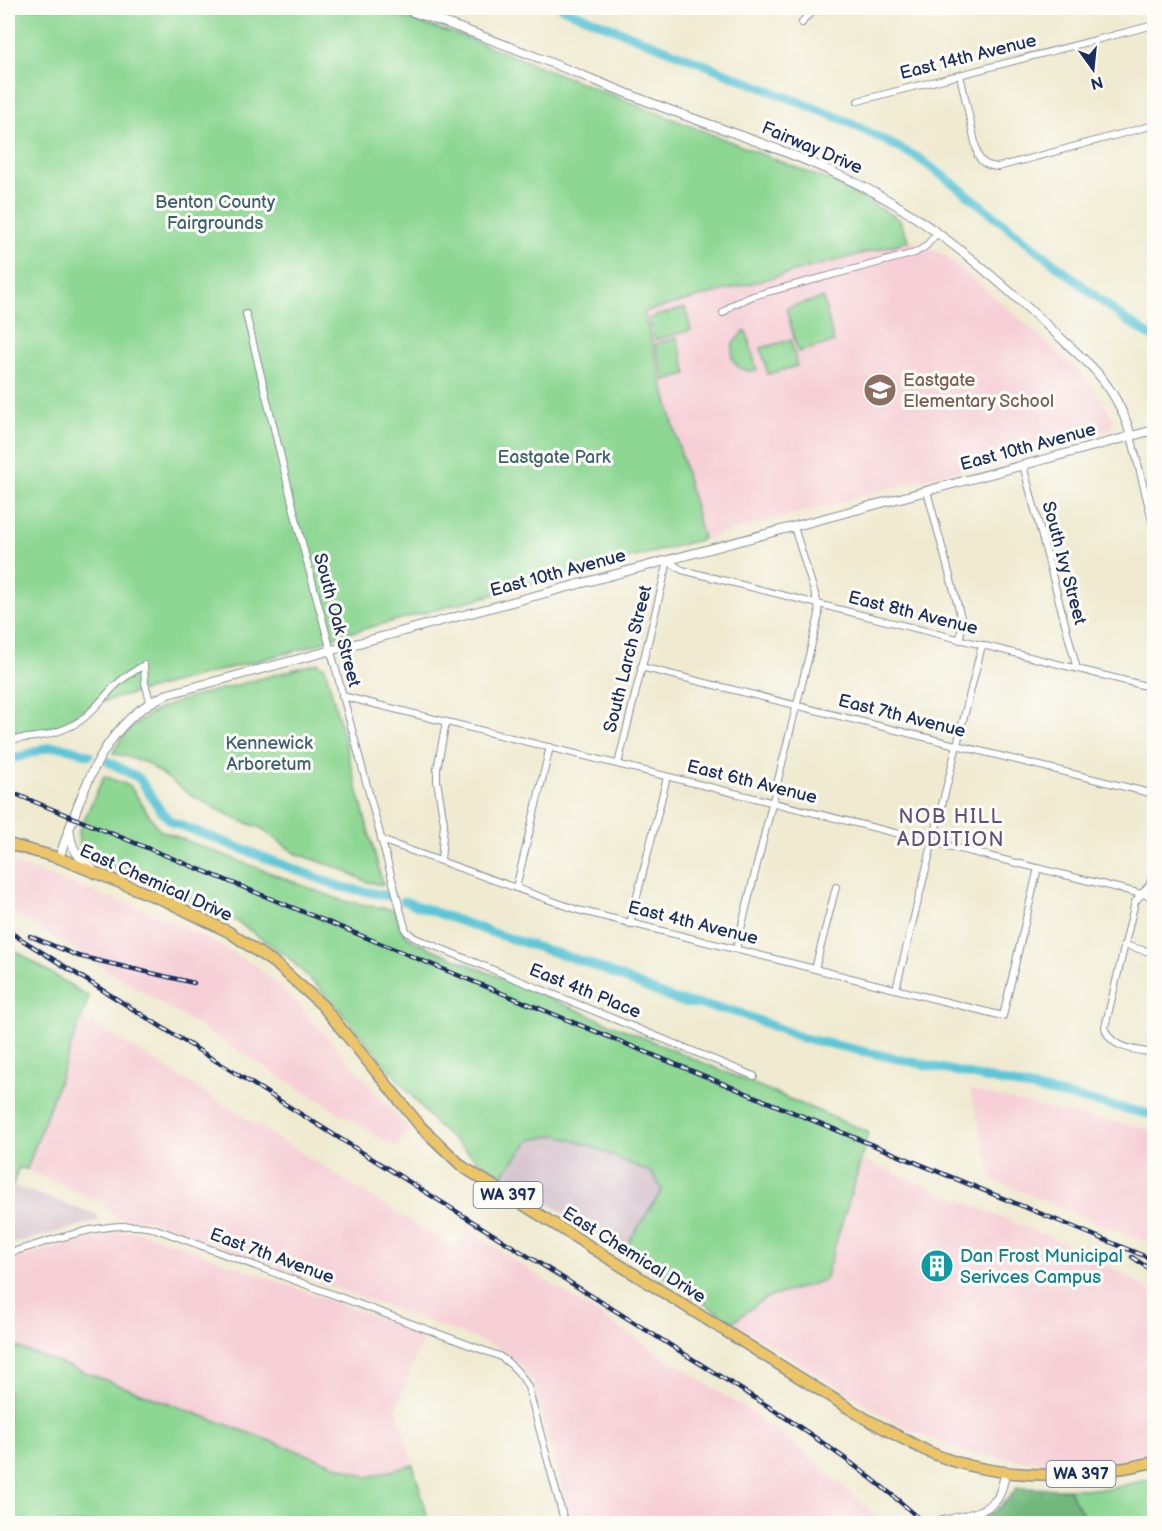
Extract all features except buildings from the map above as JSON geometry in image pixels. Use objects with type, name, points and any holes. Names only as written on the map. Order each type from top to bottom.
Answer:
[{"type":"main road","name":"East Chemical Drive","points":[[8,844],[59,858],[168,902],[229,932],[277,964],[322,1005],[421,1127],[463,1167],[866,1419],[929,1452],[963,1463],[1006,1472],[1056,1476],[1117,1471],[1155,1462]]},
{"type":"street","name":"Fairway Drive","points":[[400,8],[481,34],[654,104],[791,154],[867,189],[937,233],[1032,312],[1096,371],[1119,403],[1131,436]]},
{"type":"street","points":[[798,8],[807,15]]},
{"type":"street","points":[[802,23],[813,11],[828,8]]},
{"type":"street","name":"East 14th Avenue","points":[[858,101],[1155,25]]},
{"type":"street","points":[[960,75],[978,156],[984,164],[998,167],[1155,125]]},
{"type":"street","points":[[723,313],[732,305],[753,296],[915,253],[926,246],[937,233]]},
{"type":"street","name":"South Oak Street","points":[[246,314],[330,651],[406,931]]},
{"type":"street","name":"East 10th Avenue","points":[[59,858],[106,746],[117,731],[150,701],[168,694],[1155,430]]},
{"type":"street","points":[[1131,436],[1155,528]]},
{"type":"street","name":"South Ivy Street","points":[[1023,465],[1077,669]]},
{"type":"street","points":[[927,491],[962,621],[960,640]]},
{"type":"street","points":[[736,949],[819,615],[818,604],[794,526]]},
{"type":"street","name":"East 8th Avenue","points":[[668,561],[682,570],[1155,688]]},
{"type":"street","name":"South Larch Street","points":[[618,764],[668,561]]},
{"type":"street","points":[[896,989],[982,645]]},
{"type":"street","points":[[8,739],[27,739],[67,728],[81,720],[118,683],[144,665],[145,682],[150,701]]},
{"type":"street","name":"East 7th Avenue","points":[[641,667],[1155,794]]},
{"type":"street","name":"East 6th Avenue","points":[[342,696],[1155,897]]},
{"type":"street","points":[[441,861],[444,823],[437,769],[446,722]]},
{"type":"street","points":[[516,888],[550,747]]},
{"type":"street","points":[[630,924],[666,777]]},
{"type":"street","points":[[70,830],[70,840],[75,851],[85,863],[100,874]]},
{"type":"street","name":"East 4th Avenue","points":[[381,840],[578,910],[1003,1016],[1038,868]]},
{"type":"street","points":[[1155,866],[1150,884],[1135,902],[1105,1027],[1108,1037],[1125,1047],[1155,1053]]},
{"type":"street","points":[[815,969],[836,887]]},
{"type":"street","name":"East 4th Place","points":[[406,931],[415,938],[754,1076]]},
{"type":"street","points":[[1124,945],[1155,953]]},
{"type":"street","name":"East 7th Avenue","points":[[8,1253],[111,1226],[140,1225],[487,1351],[510,1362],[518,1370],[528,1387],[565,1524]]},
{"type":"street","points":[[932,1524],[988,1507],[1001,1491],[1006,1472]]},
{"type":"shaded area","name":"Eastgate Elementary School","points":[[911,241],[944,255],[1080,372],[1108,408],[1114,421],[1111,428],[703,539],[644,312]]},
{"type":"shaded area","points":[[8,862],[142,909],[204,937],[256,966],[298,1004],[408,1129],[397,1148],[8,909]]},
{"type":"shaded area","points":[[82,1016],[455,1249],[467,1230],[752,1413],[812,1459],[884,1523],[571,1523],[534,1385],[520,1364],[495,1346],[149,1220],[114,1217],[104,1203],[27,1170]]},
{"type":"shaded area","points":[[970,1090],[1079,1116],[1154,1130],[1154,1245],[993,1180]]},
{"type":"shaded area","points":[[557,1135],[591,1146],[652,1173],[662,1190],[623,1251],[502,1175],[530,1140]]},
{"type":"shaded area","points":[[862,1160],[1086,1252],[1146,1288],[1154,1297],[1154,1451],[1121,1460],[1077,1464],[968,1453],[905,1428],[733,1322],[764,1299],[825,1280],[836,1237]]},
{"type":"shaded area","points":[[8,1184],[98,1215],[98,1221],[8,1245]]},
{"type":"shaded area","points":[[133,1231],[153,1236],[424,1335],[397,1408],[413,1465],[368,1477],[8,1344],[8,1260],[109,1234]]},
{"type":"green space","name":"Benton County Fairgrounds","points":[[8,8],[371,8],[465,37],[835,183],[899,219],[909,241],[644,312],[703,539],[337,636],[313,646],[90,705],[61,726],[18,735],[8,733]]},
{"type":"green space","points":[[823,298],[834,342],[798,352],[786,308]]},
{"type":"green space","points":[[685,308],[691,330],[655,340],[649,318]]},
{"type":"green space","points":[[744,331],[747,333],[757,371],[742,369],[732,357],[733,343]]},
{"type":"green space","points":[[677,338],[687,374],[665,380],[655,344]]},
{"type":"green space","points":[[791,340],[797,366],[768,374],[761,348]]},
{"type":"green space","name":"Kennewick Arboretum","points":[[318,663],[325,668],[383,885],[367,882],[339,868],[295,853],[261,828],[238,820],[191,795],[145,762],[113,753],[135,724],[165,706]]},
{"type":"green space","points":[[104,776],[130,786],[159,830],[343,901],[395,910],[402,931],[413,941],[868,1132],[825,1280],[764,1299],[733,1322],[623,1251],[662,1190],[652,1173],[591,1146],[557,1135],[530,1140],[502,1175],[476,1159],[437,1126],[332,1001],[287,956],[233,919],[87,857],[80,848],[78,833]]},
{"type":"green space","points":[[8,946],[89,997],[27,1169],[18,1168],[13,1186],[8,1184]]},
{"type":"green space","points":[[8,1344],[368,1477],[413,1465],[429,1523],[8,1523]]},
{"type":"green space","points":[[1154,1478],[1154,1523],[1088,1523],[1068,1489],[1109,1489]]},
{"type":"green space","points":[[1017,1488],[1068,1489],[1088,1523],[966,1523],[995,1511]]},
{"type":"waterway","points":[[562,8],[844,120],[917,157],[1123,318],[1154,338]]},
{"type":"waterway","points":[[8,758],[57,747],[89,755]]},
{"type":"waterway","points":[[109,762],[139,778],[161,811],[172,822],[341,887],[390,896]]},
{"type":"waterway","points":[[404,901],[496,934],[588,963],[675,1000],[737,1012],[803,1038],[1154,1115]]},
{"type":"railway","points":[[8,791],[1154,1260]]},
{"type":"railway","points":[[8,931],[774,1410],[852,1464],[925,1524]]},
{"type":"railway","points":[[30,936],[78,956],[194,983]]},
{"type":"railway","points":[[1132,1257],[1154,1272]]},
{"type":"place","name":"Eastgate Elementary School","points":[[880,390]]},
{"type":"place","name":"Dan Frost Municipal Serivces Campus","points":[[937,1266]]},
{"type":"district","name":"NOB HILL ADDITION","points":[[951,828]]},
{"type":"park label","name":"Eastgate Park","points":[[554,457]]}]
